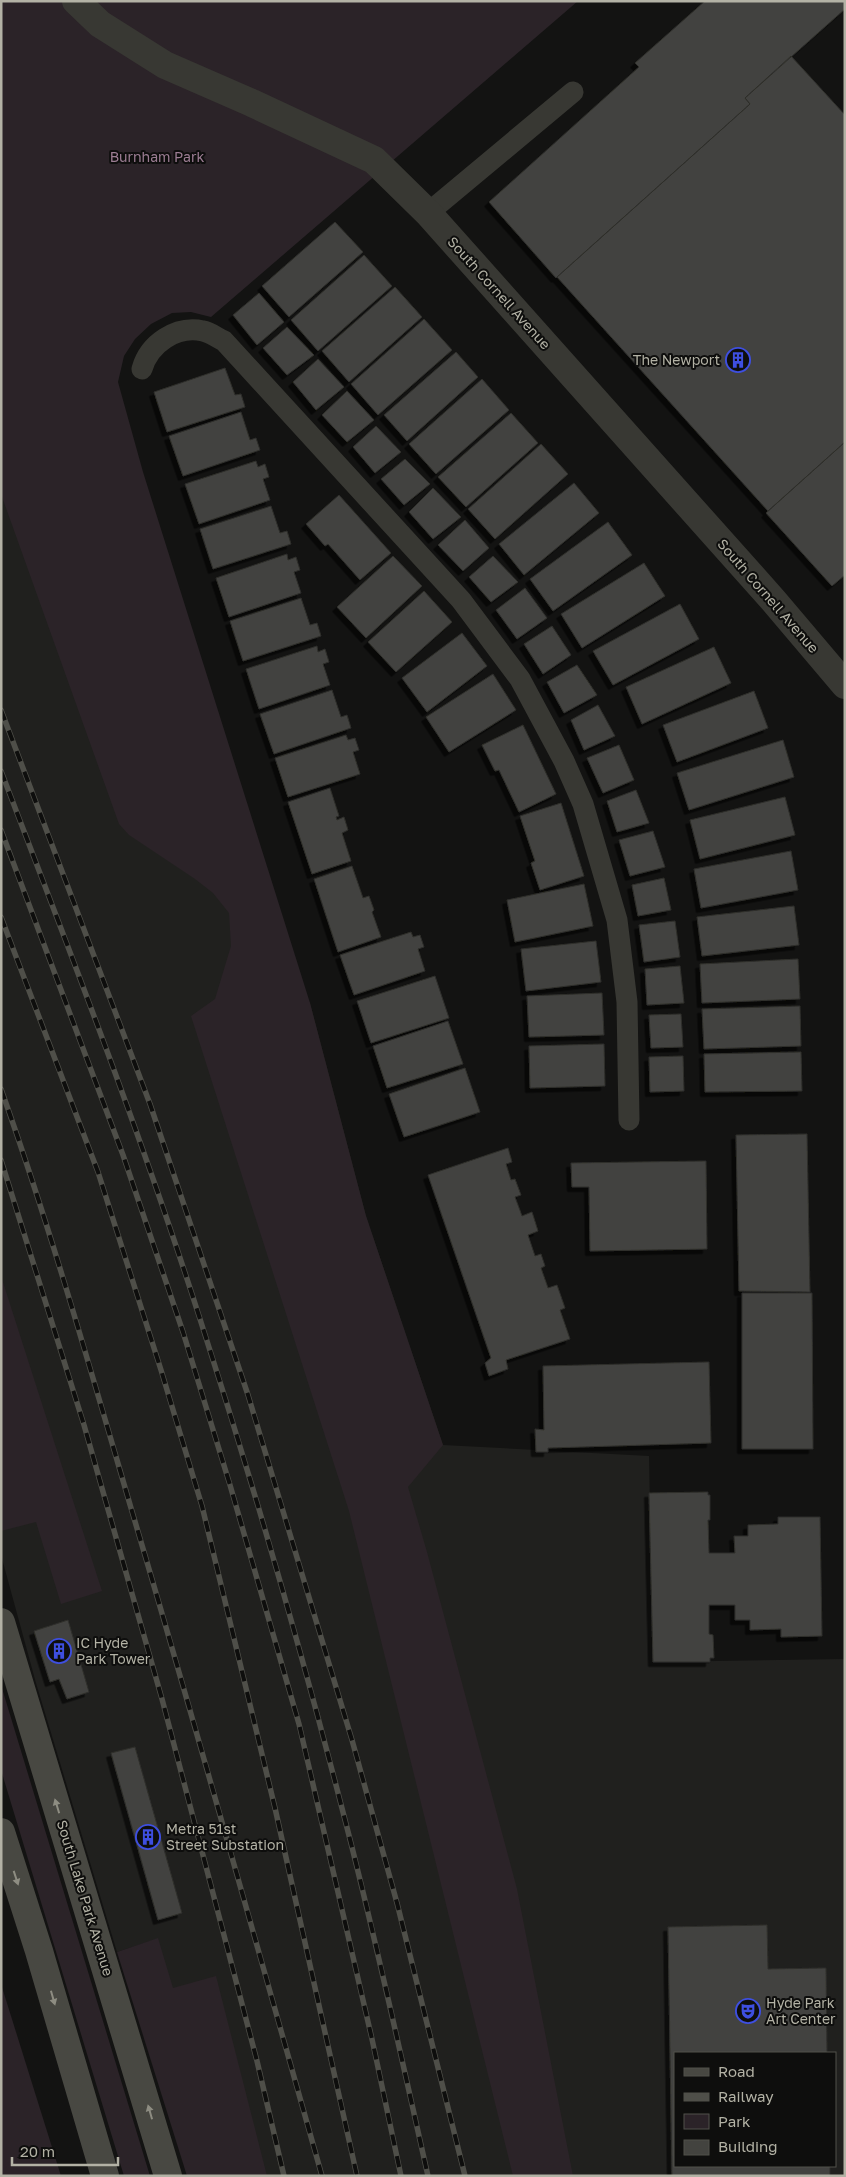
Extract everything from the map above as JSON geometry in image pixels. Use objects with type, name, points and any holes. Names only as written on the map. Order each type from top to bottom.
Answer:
[{"type":"street","name":"South Cornell Avenue","points":[[76,1],[100,24],[165,65],[374,160],[428,213],[773,600],[845,685]]},
{"type":"street","name":"South Lake Park Avenue","points":[[1,1622],[168,2176]]},
{"type":"street","points":[[1,1832],[39,1951],[105,2176]]},
{"type":"lane","points":[[428,213],[573,92]]},
{"type":"lane","points":[[142,369],[145,359],[151,350],[160,342],[182,331],[205,331],[224,341],[461,600],[520,679],[564,761],[583,804],[617,920],[627,1002],[629,1120]]},
{"type":"shaded area","points":[[1,494],[310,1003],[366,1216],[443,1445],[649,1456],[653,1662],[845,1659],[845,2176],[226,2176],[157,1939],[117,1952],[36,1683],[1,1555]]},
{"type":"green space","name":"Burnham Park","points":[[1,1],[578,1],[211,317],[191,312],[172,313],[151,324],[135,339],[124,356],[118,382],[143,472],[310,1003],[366,1216],[443,1445],[408,1487],[517,1889],[573,2176],[513,2176],[349,1511],[191,1016],[215,999],[231,946],[229,913],[213,893],[129,835],[119,824],[1,494]]},
{"type":"green space","points":[[1,1276],[102,1591],[61,1604],[36,1522],[1,1531]]},
{"type":"green space","points":[[1,1685],[150,2176],[124,2176],[1,1770]]},
{"type":"green space","points":[[158,1938],[173,1988],[216,1976],[267,2176],[187,2176],[117,1952]]},
{"type":"green space","points":[[1,1984],[61,2176],[1,2176]]},
{"type":"building","points":[[705,1],[845,1],[845,9],[745,98],[750,104],[556,278],[489,202],[639,67],[635,63]]},
{"type":"building","name":"The Newport","points":[[791,56],[845,115],[845,442],[768,511],[557,277],[750,104],[745,98]]},
{"type":"building","points":[[335,222],[363,252],[289,317],[262,286]]},
{"type":"building","points":[[364,255],[392,286],[318,351],[291,320]]},
{"type":"building","points":[[395,287],[422,317],[349,382],[322,351]]},
{"type":"building","points":[[259,293],[284,322],[257,345],[233,315]]},
{"type":"building","points":[[424,319],[452,350],[378,415],[351,384]]},
{"type":"building","points":[[287,327],[314,355],[287,375],[263,348]]},
{"type":"building","points":[[456,352],[478,377],[407,441],[384,415]]},
{"type":"building","points":[[318,359],[344,387],[316,410],[293,382]]},
{"type":"building","points":[[225,368],[235,395],[241,394],[245,407],[167,432],[154,392]]},
{"type":"building","points":[[482,379],[509,410],[436,474],[409,444]]},
{"type":"building","points":[[347,391],[374,420],[347,442],[322,415]]},
{"type":"building","points":[[241,412],[250,440],[256,438],[260,450],[183,476],[169,436]]},
{"type":"building","points":[[511,413],[538,443],[466,507],[438,477]]},
{"type":"building","points":[[376,426],[401,452],[375,473],[353,447]]},
{"type":"building","points":[[845,442],[845,575],[832,586],[766,513]]},
{"type":"building","points":[[541,444],[568,474],[495,539],[468,509]]},
{"type":"building","points":[[405,459],[430,484],[404,505],[381,479]]},
{"type":"building","points":[[256,461],[258,467],[265,464],[269,477],[263,479],[270,500],[199,524],[185,484]]},
{"type":"building","points":[[574,483],[599,513],[524,575],[499,544]]},
{"type":"building","points":[[433,488],[461,517],[433,539],[409,512]]},
{"type":"building","points":[[339,495],[391,553],[360,580],[328,544],[325,546],[306,524]]},
{"type":"building","points":[[271,506],[280,533],[287,531],[291,544],[213,569],[200,529]]},
{"type":"building","points":[[465,520],[489,548],[463,571],[438,545]]},
{"type":"building","points":[[608,522],[632,555],[553,611],[530,579]]},
{"type":"building","points":[[287,554],[288,560],[296,557],[300,570],[294,572],[301,593],[229,617],[216,578]]},
{"type":"building","points":[[393,556],[422,586],[366,638],[337,607]]},
{"type":"building","points":[[493,556],[518,582],[491,602],[469,577]]},
{"type":"building","points":[[644,563],[665,596],[582,648],[561,614]]},
{"type":"building","points":[[525,588],[547,618],[517,639],[496,610]]},
{"type":"building","points":[[424,591],[452,622],[396,672],[368,642]]},
{"type":"building","points":[[301,598],[310,625],[317,623],[321,636],[243,661],[230,621]]},
{"type":"building","points":[[680,604],[699,639],[613,685],[593,651]]},
{"type":"building","points":[[552,626],[571,655],[543,674],[524,644]]},
{"type":"building","points":[[462,633],[487,666],[427,712],[402,678]]},
{"type":"building","points":[[317,646],[318,652],[325,649],[329,662],[323,664],[330,685],[259,709],[246,669]]},
{"type":"building","points":[[714,647],[731,683],[642,724],[626,687]]},
{"type":"building","points":[[577,665],[597,695],[564,713],[547,682]]},
{"type":"building","points":[[493,674],[516,710],[449,752],[426,717]]},
{"type":"building","points":[[332,690],[341,717],[347,715],[351,728],[274,754],[260,714]]},
{"type":"building","points":[[754,691],[768,728],[677,762],[663,725]]},
{"type":"building","points":[[598,705],[615,736],[584,750],[571,720]]},
{"type":"building","points":[[523,725],[556,794],[519,812],[499,770],[495,771],[482,745]]},
{"type":"building","points":[[346,735],[348,740],[355,738],[359,750],[353,752],[360,774],[288,797],[275,758]]},
{"type":"building","points":[[783,740],[794,777],[689,810],[677,773]]},
{"type":"building","points":[[619,745],[634,780],[603,793],[587,758]]},
{"type":"building","points":[[330,788],[339,816],[336,817],[337,820],[344,817],[348,830],[342,833],[351,861],[312,874],[288,802]]},
{"type":"building","points":[[636,790],[649,823],[617,832],[607,801]]},
{"type":"building","points":[[785,797],[795,835],[700,859],[690,820]]},
{"type":"building","points":[[561,803],[584,876],[540,890],[531,863],[535,861],[520,816]]},
{"type":"building","points":[[653,831],[665,867],[630,876],[619,840]]},
{"type":"building","points":[[791,851],[798,890],[701,908],[694,869]]},
{"type":"building","points":[[352,866],[363,898],[369,896],[374,910],[372,912],[381,937],[338,952],[314,879]]},
{"type":"building","points":[[664,878],[671,910],[638,916],[632,885]]},
{"type":"building","points":[[584,884],[593,926],[515,942],[507,900]]},
{"type":"building","points":[[794,906],[799,945],[702,956],[697,917]]},
{"type":"building","points":[[675,921],[680,957],[644,962],[639,925]]},
{"type":"building","points":[[411,932],[413,937],[420,935],[424,947],[418,949],[425,971],[354,995],[340,955]]},
{"type":"building","points":[[596,941],[601,982],[526,991],[521,949]]},
{"type":"building","points":[[798,959],[800,999],[702,1003],[700,964]]},
{"type":"building","points":[[680,966],[684,1003],[647,1005],[645,969]]},
{"type":"building","points":[[435,976],[449,1018],[371,1043],[357,1001]]},
{"type":"building","points":[[602,993],[604,1035],[529,1037],[527,996]]},
{"type":"building","points":[[800,1006],[801,1046],[704,1049],[702,1009]]},
{"type":"building","points":[[681,1014],[683,1047],[651,1048],[649,1015]]},
{"type":"building","points":[[448,1021],[463,1064],[387,1088],[373,1046]]},
{"type":"building","points":[[604,1044],[605,1086],[530,1088],[529,1046]]},
{"type":"building","points":[[801,1052],[802,1091],[705,1092],[704,1054]]},
{"type":"building","points":[[683,1056],[684,1091],[650,1092],[649,1057]]},
{"type":"building","points":[[465,1068],[480,1112],[404,1137],[389,1094]]},
{"type":"building","points":[[807,1134],[810,1292],[739,1291],[736,1135]]},
{"type":"building","points":[[508,1148],[512,1162],[506,1164],[511,1180],[515,1179],[521,1195],[515,1197],[522,1216],[532,1212],[538,1231],[528,1235],[535,1256],[541,1254],[545,1266],[541,1268],[548,1288],[557,1285],[565,1308],[560,1310],[570,1339],[506,1360],[508,1369],[489,1376],[485,1363],[491,1358],[428,1175]]},
{"type":"building","points":[[706,1161],[707,1249],[590,1251],[589,1187],[572,1187],[571,1163]]},
{"type":"building","points":[[742,1293],[812,1293],[813,1449],[742,1449]]},
{"type":"building","points":[[709,1362],[711,1443],[548,1448],[548,1452],[536,1452],[535,1429],[544,1430],[543,1366]]},
{"type":"building","points":[[708,1492],[708,1495],[710,1495],[710,1520],[708,1520],[709,1553],[735,1553],[734,1536],[748,1536],[748,1525],[778,1524],[778,1517],[820,1517],[822,1636],[781,1637],[781,1629],[750,1630],[750,1620],[735,1620],[735,1605],[709,1605],[709,1634],[713,1635],[714,1658],[710,1658],[710,1662],[653,1662],[649,1493]]},
{"type":"building","name":"IC Hyde Park Tower","points":[[68,1620],[89,1692],[67,1699],[59,1679],[50,1682],[34,1631]]},
{"type":"building","name":"Metra 51st Street Substation","points":[[135,1747],[182,1913],[158,1920],[111,1753]]},
{"type":"building","name":"Hyde Park Art Center","points":[[767,1925],[768,1969],[826,1968],[827,2052],[674,2052],[674,2167],[830,2167],[830,2176],[672,2176],[668,1927]]},
{"type":"railway","points":[[1,710],[150,1104],[248,1395],[352,1740],[397,1903],[465,2176]]},
{"type":"railway","points":[[1,771],[154,1181],[258,1504],[344,1816],[428,2176]]},
{"type":"railway","points":[[1,830],[123,1155],[183,1332],[230,1485],[299,1724],[372,2039],[401,2176]]},
{"type":"railway","points":[[1,917],[98,1172],[202,1506],[275,1808],[357,2176]]},
{"type":"railway","points":[[1,1089],[53,1245],[85,1350],[204,1758],[322,2176]]},
{"type":"railway","points":[[1,1160],[84,1425],[162,1699],[257,2061],[284,2176]]},
{"type":"place","name":"The Newport","points":[[738,360]]},
{"type":"place","name":"IC Hyde Park Tower","points":[[59,1651]]},
{"type":"place","name":"Metra 51st Street Substation","points":[[148,1837]]},
{"type":"place","name":"Hyde Park Art Center","points":[[748,2011]]}]
